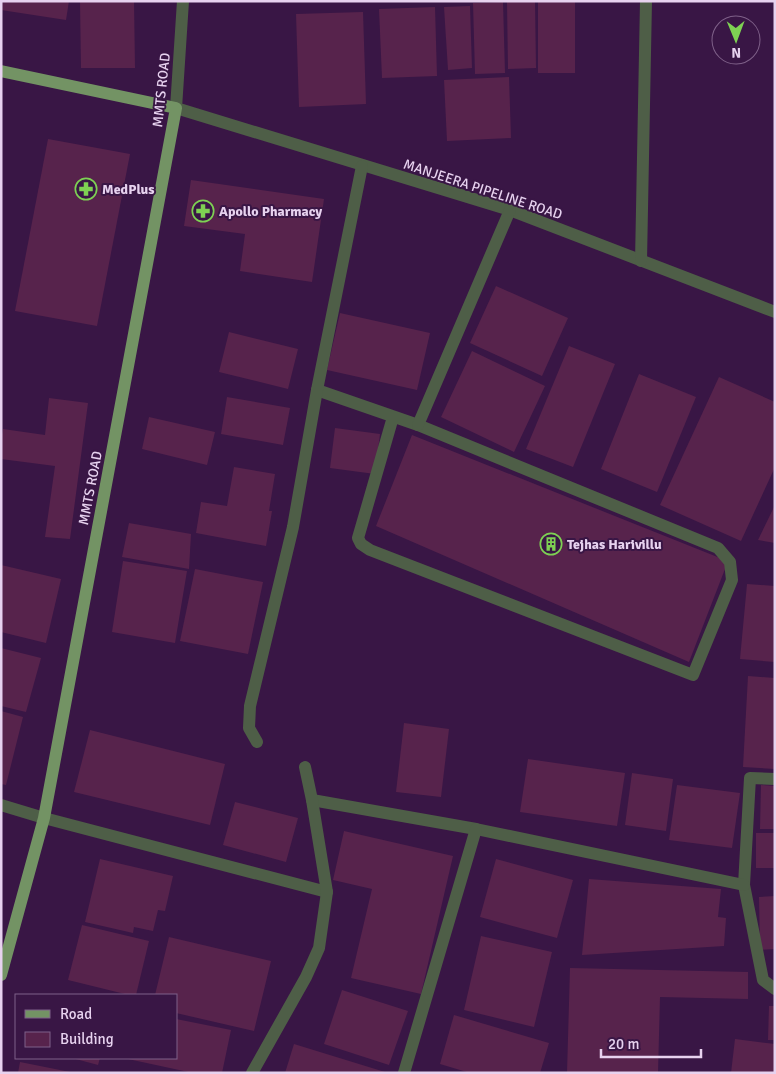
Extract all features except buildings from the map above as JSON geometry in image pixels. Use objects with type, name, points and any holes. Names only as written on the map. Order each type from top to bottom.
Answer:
[{"type":"main road","points":[[1,71],[176,108]]},
{"type":"main road","name":"MMTS ROAD","points":[[1,975],[44,818],[176,108]]},
{"type":"street","name":"MMTS ROAD","points":[[176,108],[183,1]]},
{"type":"street","points":[[641,260],[646,1]]},
{"type":"street","name":"MANJEERA PIPELINE ROAD","points":[[176,108],[510,210],[775,312]]},
{"type":"street","points":[[257,742],[249,728],[250,706],[293,527],[317,390],[362,166]]},
{"type":"street","points":[[418,425],[510,210]]},
{"type":"street","points":[[317,390],[418,425],[718,548],[730,562],[732,580],[693,675],[370,550],[361,544],[358,538],[393,417]]},
{"type":"street","points":[[252,1073],[306,977],[319,948],[327,892],[305,767]]},
{"type":"street","points":[[775,779],[750,778],[744,885],[763,980],[775,989]]},
{"type":"street","points":[[312,800],[476,829],[744,885]]},
{"type":"street","points":[[1,804],[44,818],[327,892]]},
{"type":"street","points":[[404,1073],[476,829]]},
{"type":"place","name":"MedPlus","points":[[86,189]]},
{"type":"place","name":"Apollo Pharmacy","points":[[203,211]]},
{"type":"place","name":"Tejhas Harivillu","points":[[551,544]]}]
